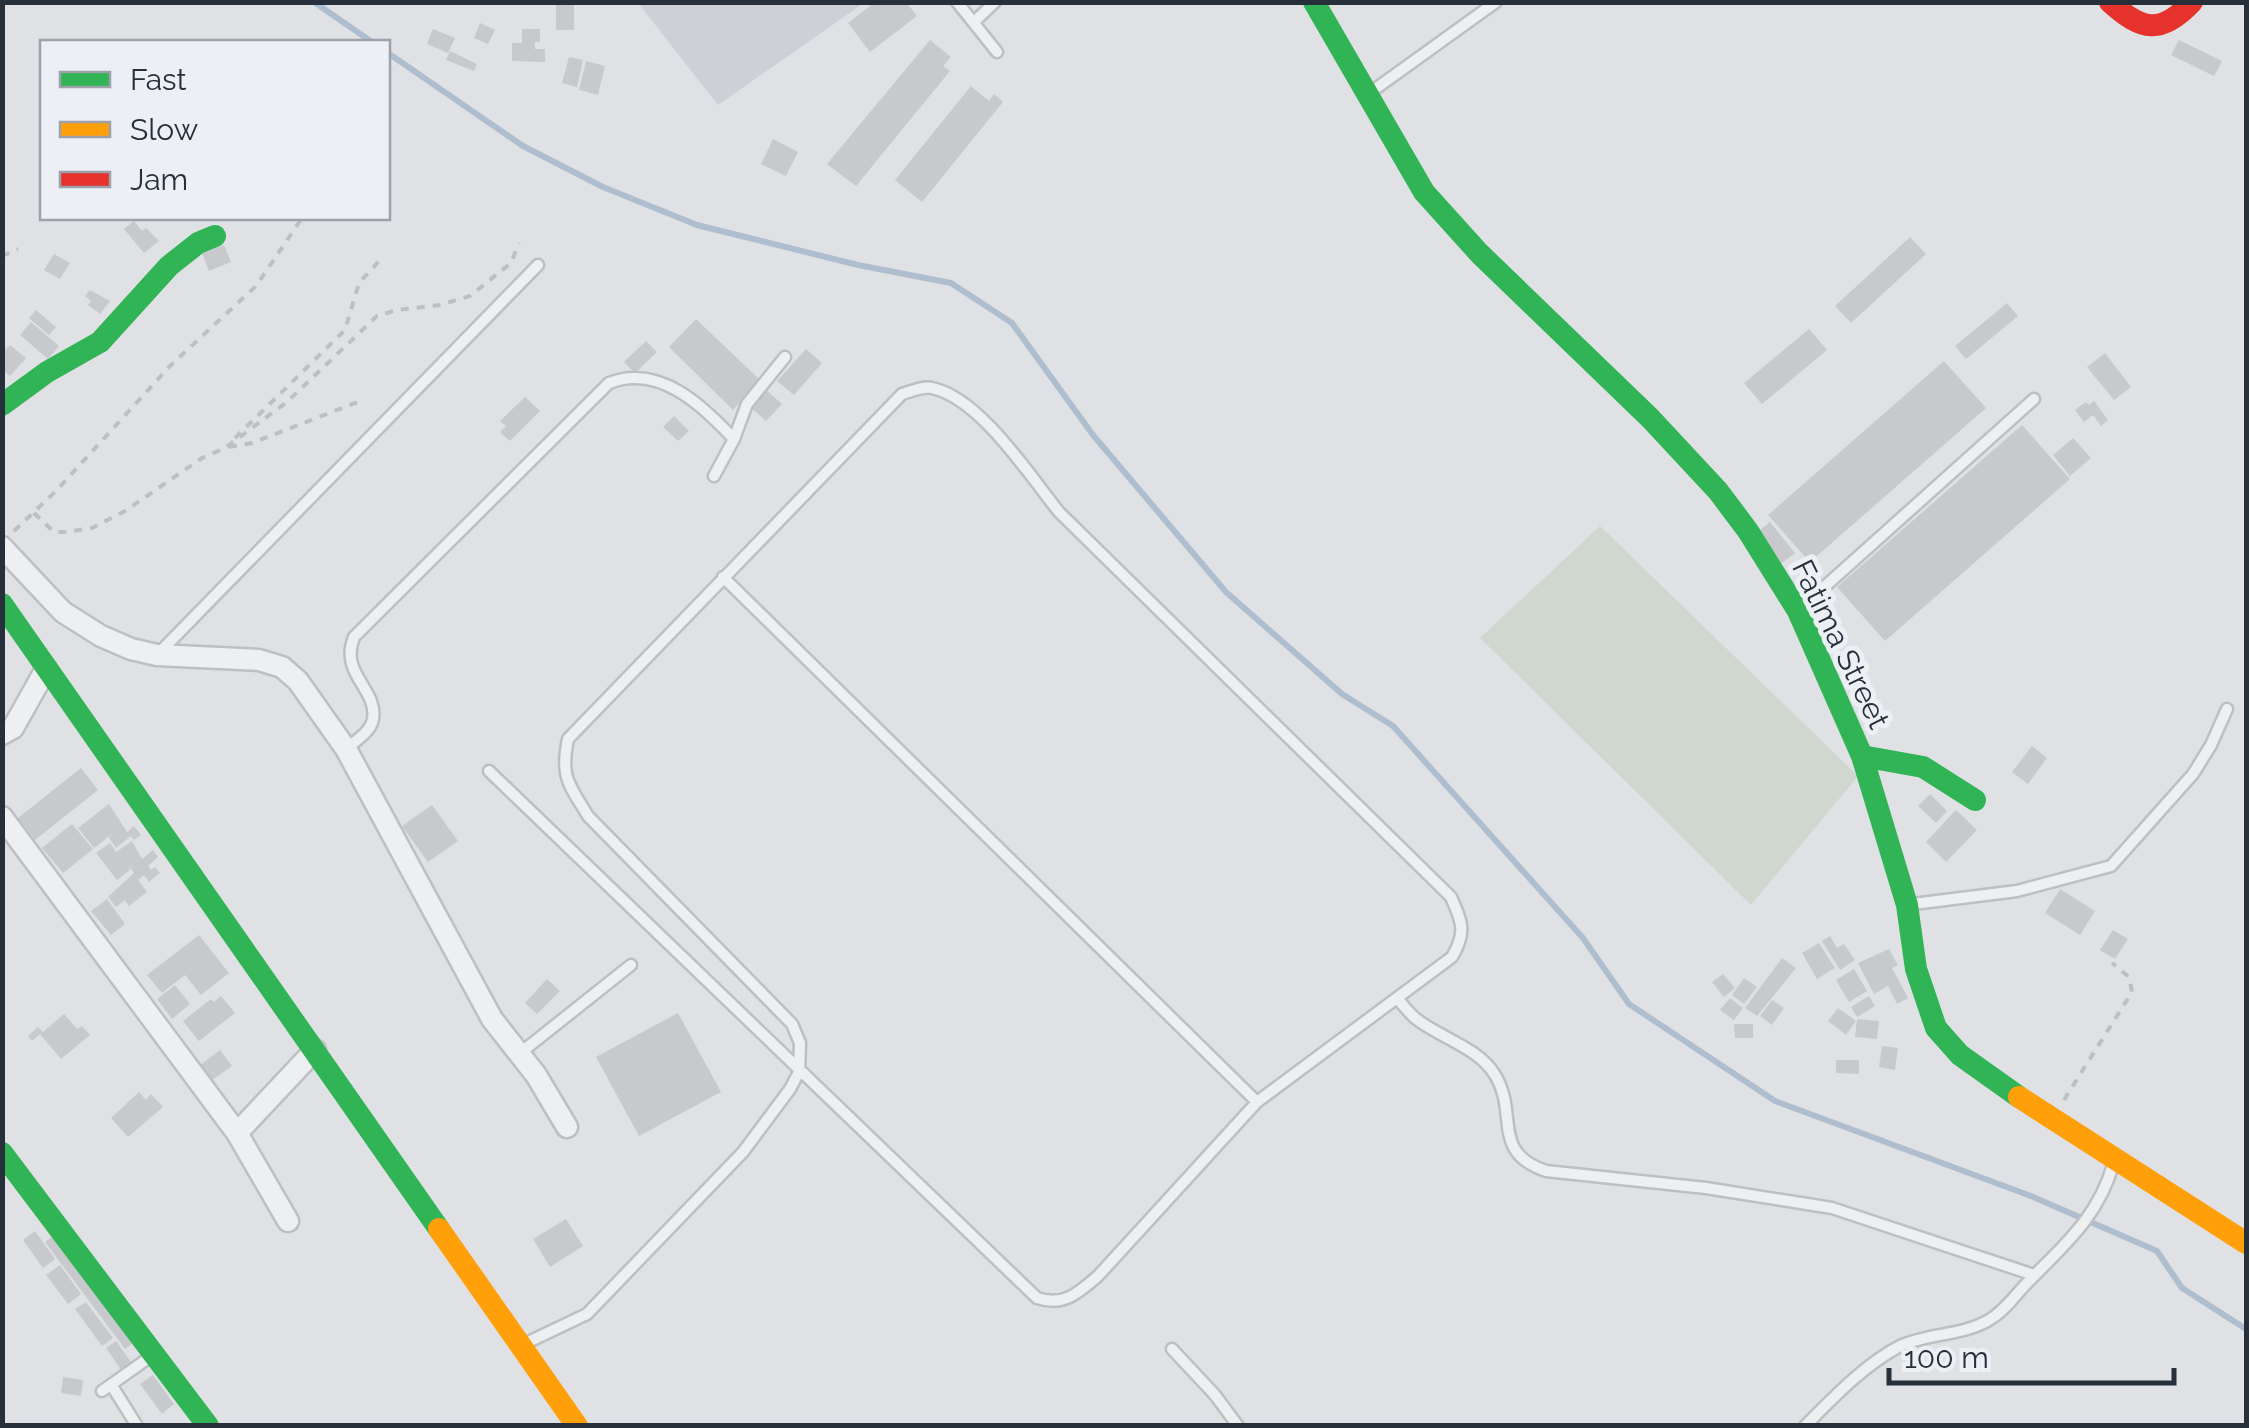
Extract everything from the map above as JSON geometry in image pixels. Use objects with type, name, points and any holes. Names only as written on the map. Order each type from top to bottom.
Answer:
[{"type":"street","name":"Fatima Street","points":[[1314,2],[1424,192],[1480,253],[1650,418],[1718,492],[1798,611],[1862,756],[1907,904],[1916,969],[1936,1028],[1960,1054],[2051,1120],[2246,1243]]},
{"type":"street","points":[[2110,2],[2130,22],[2154,28],[2179,18],[2192,2]]},
{"type":"street","points":[[2,405],[49,371],[106,338],[176,260],[205,239],[216,236]]},
{"type":"street","points":[[2,544],[63,612],[81,625],[131,649],[157,655],[230,656],[282,667],[316,702],[346,748],[492,1019],[536,1075],[566,1127]]},
{"type":"street","points":[[2,604],[577,1426]]},
{"type":"street","points":[[2,734],[13,728],[21,716],[46,668]]},
{"type":"street","points":[[1862,756],[1920,763],[1938,771],[1975,800]]},
{"type":"street","points":[[2,817],[238,1133],[288,1221]]},
{"type":"street","points":[[238,1133],[315,1050]]},
{"type":"street","points":[[2,1152],[208,1426]]},
{"type":"lane","points":[[957,2],[997,52]]},
{"type":"lane","points":[[974,22],[995,2]]},
{"type":"lane","points":[[1366,96],[1496,2]]},
{"type":"lane","points":[[157,655],[538,266]]},
{"type":"lane","points":[[714,476],[734,440],[747,404],[785,356]]},
{"type":"lane","points":[[346,748],[367,731],[373,720],[370,704],[350,663],[349,649],[354,637],[609,383],[637,378],[673,388],[706,409],[734,440]]},
{"type":"lane","points":[[489,771],[798,1072],[1037,1298],[1050,1302],[1065,1301],[1078,1294],[1098,1276],[1256,1102],[1452,956],[1462,941],[1461,920],[1451,897],[1059,512],[1010,446],[954,396],[929,386],[902,394],[568,740],[563,764],[588,816],[792,1024],[800,1043],[798,1072],[790,1089],[743,1152],[588,1314],[521,1346]]},
{"type":"lane","points":[[1798,611],[2034,399]]},
{"type":"lane","points":[[723,577],[1256,1102]]},
{"type":"lane","points":[[1907,904],[2018,891],[2111,866],[2193,774],[2227,709]]},
{"type":"lane","points":[[518,1055],[632,965]]},
{"type":"lane","points":[[1397,998],[1416,1019],[1482,1060],[1495,1074],[1514,1151],[1528,1165],[1546,1171],[1706,1188],[1832,1208],[2034,1276]]},
{"type":"lane","points":[[1806,1426],[1872,1363],[1904,1344],[1989,1320],[2008,1306],[2064,1248],[2105,1193],[2115,1160]]},
{"type":"lane","points":[[1172,1348],[1238,1426]]},
{"type":"lane","points":[[137,1426],[107,1389],[154,1354]]},
{"type":"path","points":[[2,544],[170,366],[256,286],[301,220]]},
{"type":"path","points":[[34,513],[54,532],[92,528],[146,499],[287,402],[377,316],[470,296],[511,263],[519,244]]},
{"type":"path","points":[[2,256],[18,250]]},
{"type":"path","points":[[224,448],[345,330],[359,283],[380,260]]},
{"type":"path","points":[[224,448],[252,442],[363,400]]},
{"type":"path","points":[[2056,1113],[2132,992],[2129,977],[2112,963]]},
{"type":"shaded area","points":[[638,3],[864,3],[718,105]]},
{"type":"shaded area","points":[[1600,526],[1858,776],[1751,905],[1480,638]]},
{"type":"building","points":[[875,2],[906,2],[917,16],[870,52],[848,23]]},
{"type":"building","points":[[556,5],[574,5],[574,30],[556,30]]},
{"type":"building","points":[[480,23],[495,30],[488,44],[474,38]]},
{"type":"building","points":[[433,29],[455,38],[448,53],[427,44]]},
{"type":"building","points":[[522,29],[540,29],[540,42],[535,42],[535,49],[545,49],[545,62],[512,61],[512,43],[522,43]]},
{"type":"building","points":[[930,40],[951,57],[943,66],[950,71],[856,186],[827,164]]},
{"type":"building","points":[[2179,40],[2222,61],[2214,76],[2171,55]]},
{"type":"building","points":[[450,51],[477,64],[474,71],[446,60]]},
{"type":"building","points":[[569,57],[583,60],[577,87],[562,83]]},
{"type":"building","points":[[586,61],[605,66],[598,95],[579,90]]},
{"type":"building","points":[[971,86],[989,101],[994,94],[1003,102],[922,202],[895,180]]},
{"type":"building","points":[[773,139],[798,152],[786,176],[761,164]]},
{"type":"building","points":[[134,221],[159,241],[144,253],[124,229]]},
{"type":"building","points":[[1910,237],[1926,254],[1851,323],[1835,306]]},
{"type":"building","points":[[224,245],[231,262],[209,271],[202,253]]},
{"type":"building","points":[[54,254],[70,263],[60,279],[44,270]]},
{"type":"building","points":[[90,290],[110,301],[100,314],[88,305],[91,301],[85,296]]},
{"type":"building","points":[[2007,303],[2018,316],[1966,359],[1955,346]]},
{"type":"building","points":[[36,310],[56,327],[49,335],[29,318]]},
{"type":"building","points":[[696,319],[761,381],[733,410],[669,347]]},
{"type":"building","points":[[31,322],[59,346],[48,359],[20,335]]},
{"type":"building","points":[[1809,329],[1827,350],[1762,404],[1744,383]]},
{"type":"building","points":[[646,341],[657,352],[635,373],[624,362]]},
{"type":"building","points":[[10,345],[26,358],[10,376],[2,369],[2,353]]},
{"type":"building","points":[[806,349],[822,363],[794,395],[777,381]]},
{"type":"building","points":[[2105,353],[2131,387],[2114,400],[2087,367]]},
{"type":"building","points":[[1944,361],[1986,408],[1810,562],[1768,515]]},
{"type":"building","points":[[764,388],[782,404],[766,421],[748,405]]},
{"type":"building","points":[[525,397],[540,411],[510,441],[500,432],[506,426],[500,421]]},
{"type":"building","points":[[2094,401],[2108,420],[2101,426],[2093,415],[2084,422],[2075,410]]},
{"type":"building","points":[[674,416],[689,431],[678,441],[663,427]]},
{"type":"building","points":[[2022,425],[2070,479],[1885,641],[1837,587]]},
{"type":"building","points":[[2073,438],[2091,458],[2070,476],[2053,455]]},
{"type":"building","points":[[1770,522],[1795,553],[1779,565],[1755,534]]},
{"type":"building","points":[[2032,746],[2047,758],[2028,784],[2012,772]]},
{"type":"building","points":[[81,768],[98,790],[35,840],[18,818]]},
{"type":"building","points":[[1930,794],[1947,811],[1936,823],[1918,806]]},
{"type":"building","points":[[109,804],[127,832],[134,826],[141,835],[134,840],[131,836],[116,848],[109,838],[112,834],[94,848],[78,828]]},
{"type":"building","points":[[432,805],[458,841],[428,862],[402,826]]},
{"type":"building","points":[[1956,810],[1977,830],[1946,862],[1926,842]]},
{"type":"building","points":[[72,824],[93,849],[63,873],[42,848]]},
{"type":"building","points":[[132,841],[142,859],[153,850],[158,857],[148,866],[160,873],[149,882],[144,875],[138,880],[147,892],[129,906],[125,900],[116,907],[108,897],[134,873],[129,866],[130,870],[117,880],[96,853],[110,843],[116,852]]},
{"type":"building","points":[[2060,889],[2095,911],[2080,935],[2045,913]]},
{"type":"building","points":[[107,899],[125,924],[111,935],[91,911]]},
{"type":"building","points":[[2113,930],[2128,939],[2115,959],[2100,950]]},
{"type":"building","points":[[199,935],[229,973],[201,995],[185,975],[162,993],[147,975]]},
{"type":"building","points":[[1830,936],[1837,948],[1844,944],[1855,960],[1840,970],[1822,941]]},
{"type":"building","points":[[1819,943],[1835,968],[1817,979],[1802,953]]},
{"type":"building","points":[[1889,949],[1898,965],[1892,968],[1908,998],[1897,1004],[1888,986],[1874,994],[1858,963]]},
{"type":"building","points":[[1782,958],[1796,968],[1757,1016],[1745,1008]]},
{"type":"building","points":[[1854,969],[1867,991],[1849,1002],[1836,980]]},
{"type":"building","points":[[1723,974],[1735,988],[1724,997],[1712,982]]},
{"type":"building","points":[[1744,978],[1757,987],[1744,1004],[1732,995]]},
{"type":"building","points":[[547,979],[560,991],[537,1014],[525,1003]]},
{"type":"building","points":[[175,985],[190,1004],[172,1019],[157,999]]},
{"type":"building","points":[[221,996],[235,1013],[199,1041],[183,1021]]},
{"type":"building","points":[[1869,996],[1875,1006],[1857,1017],[1851,1007]]},
{"type":"building","points":[[1730,998],[1743,1008],[1734,1020],[1720,1010]]},
{"type":"building","points":[[1772,1000],[1784,1008],[1772,1025],[1760,1016]]},
{"type":"building","points":[[1838,1008],[1856,1021],[1846,1035],[1828,1021]]},
{"type":"building","points":[[678,1013],[721,1092],[639,1136],[596,1057]]},
{"type":"building","points":[[64,1014],[77,1029],[82,1026],[90,1035],[61,1059],[40,1034],[32,1041],[28,1036],[38,1027],[43,1032]]},
{"type":"building","points":[[1857,1019],[1879,1021],[1877,1039],[1855,1037]]},
{"type":"building","points":[[1734,1024],[1753,1024],[1753,1038],[1735,1038]]},
{"type":"building","points":[[1882,1046],[1898,1048],[1895,1070],[1879,1067]]},
{"type":"building","points":[[220,1050],[232,1066],[211,1081],[199,1066]]},
{"type":"building","points":[[1836,1060],[1859,1060],[1859,1074],[1836,1073]]},
{"type":"building","points":[[139,1092],[146,1100],[151,1094],[163,1107],[128,1137],[111,1118]]},
{"type":"building","points":[[566,1219],[583,1246],[550,1267],[533,1239]]},
{"type":"building","points":[[35,1231],[55,1259],[43,1268],[23,1240]]},
{"type":"building","points":[[55,1235],[134,1342],[125,1349],[45,1242]]},
{"type":"building","points":[[60,1265],[81,1294],[68,1304],[46,1275]]},
{"type":"building","points":[[86,1302],[113,1338],[102,1346],[75,1309]]},
{"type":"building","points":[[116,1341],[131,1362],[121,1370],[106,1348]]},
{"type":"building","points":[[153,1375],[174,1404],[162,1414],[140,1384]]},
{"type":"building","points":[[63,1377],[83,1380],[81,1396],[61,1393]]},
{"type":"waterway","points":[[314,2],[369,40]]},
{"type":"waterway","points":[[390,54],[523,146],[603,187],[697,225],[858,265],[951,283],[1012,323],[1093,435],[1226,592],[1342,694],[1393,726],[1583,938],[1629,1004],[1775,1101],[2031,1196],[2157,1251],[2182,1288],[2246,1329]]},
{"type":"traffic: fast","points":[[1314,2],[1424,192],[1479,253],[1650,418],[1718,491],[1748,531],[1798,611],[1862,756],[1907,905],[1916,969],[1936,1028],[1960,1055],[2019,1097]]},
{"type":"traffic: fast","points":[[2,405],[47,372],[100,342],[169,266],[198,243],[215,236]]},
{"type":"traffic: fast","points":[[2,604],[439,1229]]},
{"type":"traffic: fast","points":[[1862,756],[1923,767],[1975,800]]},
{"type":"traffic: fast","points":[[2,1153],[208,1426]]},
{"type":"traffic: slow","points":[[2019,1097],[2246,1243]]},
{"type":"traffic: slow","points":[[439,1229],[577,1426]]},
{"type":"traffic: jam","points":[[2110,2],[2132,19],[2151,25],[2171,20],[2192,2]]}]
